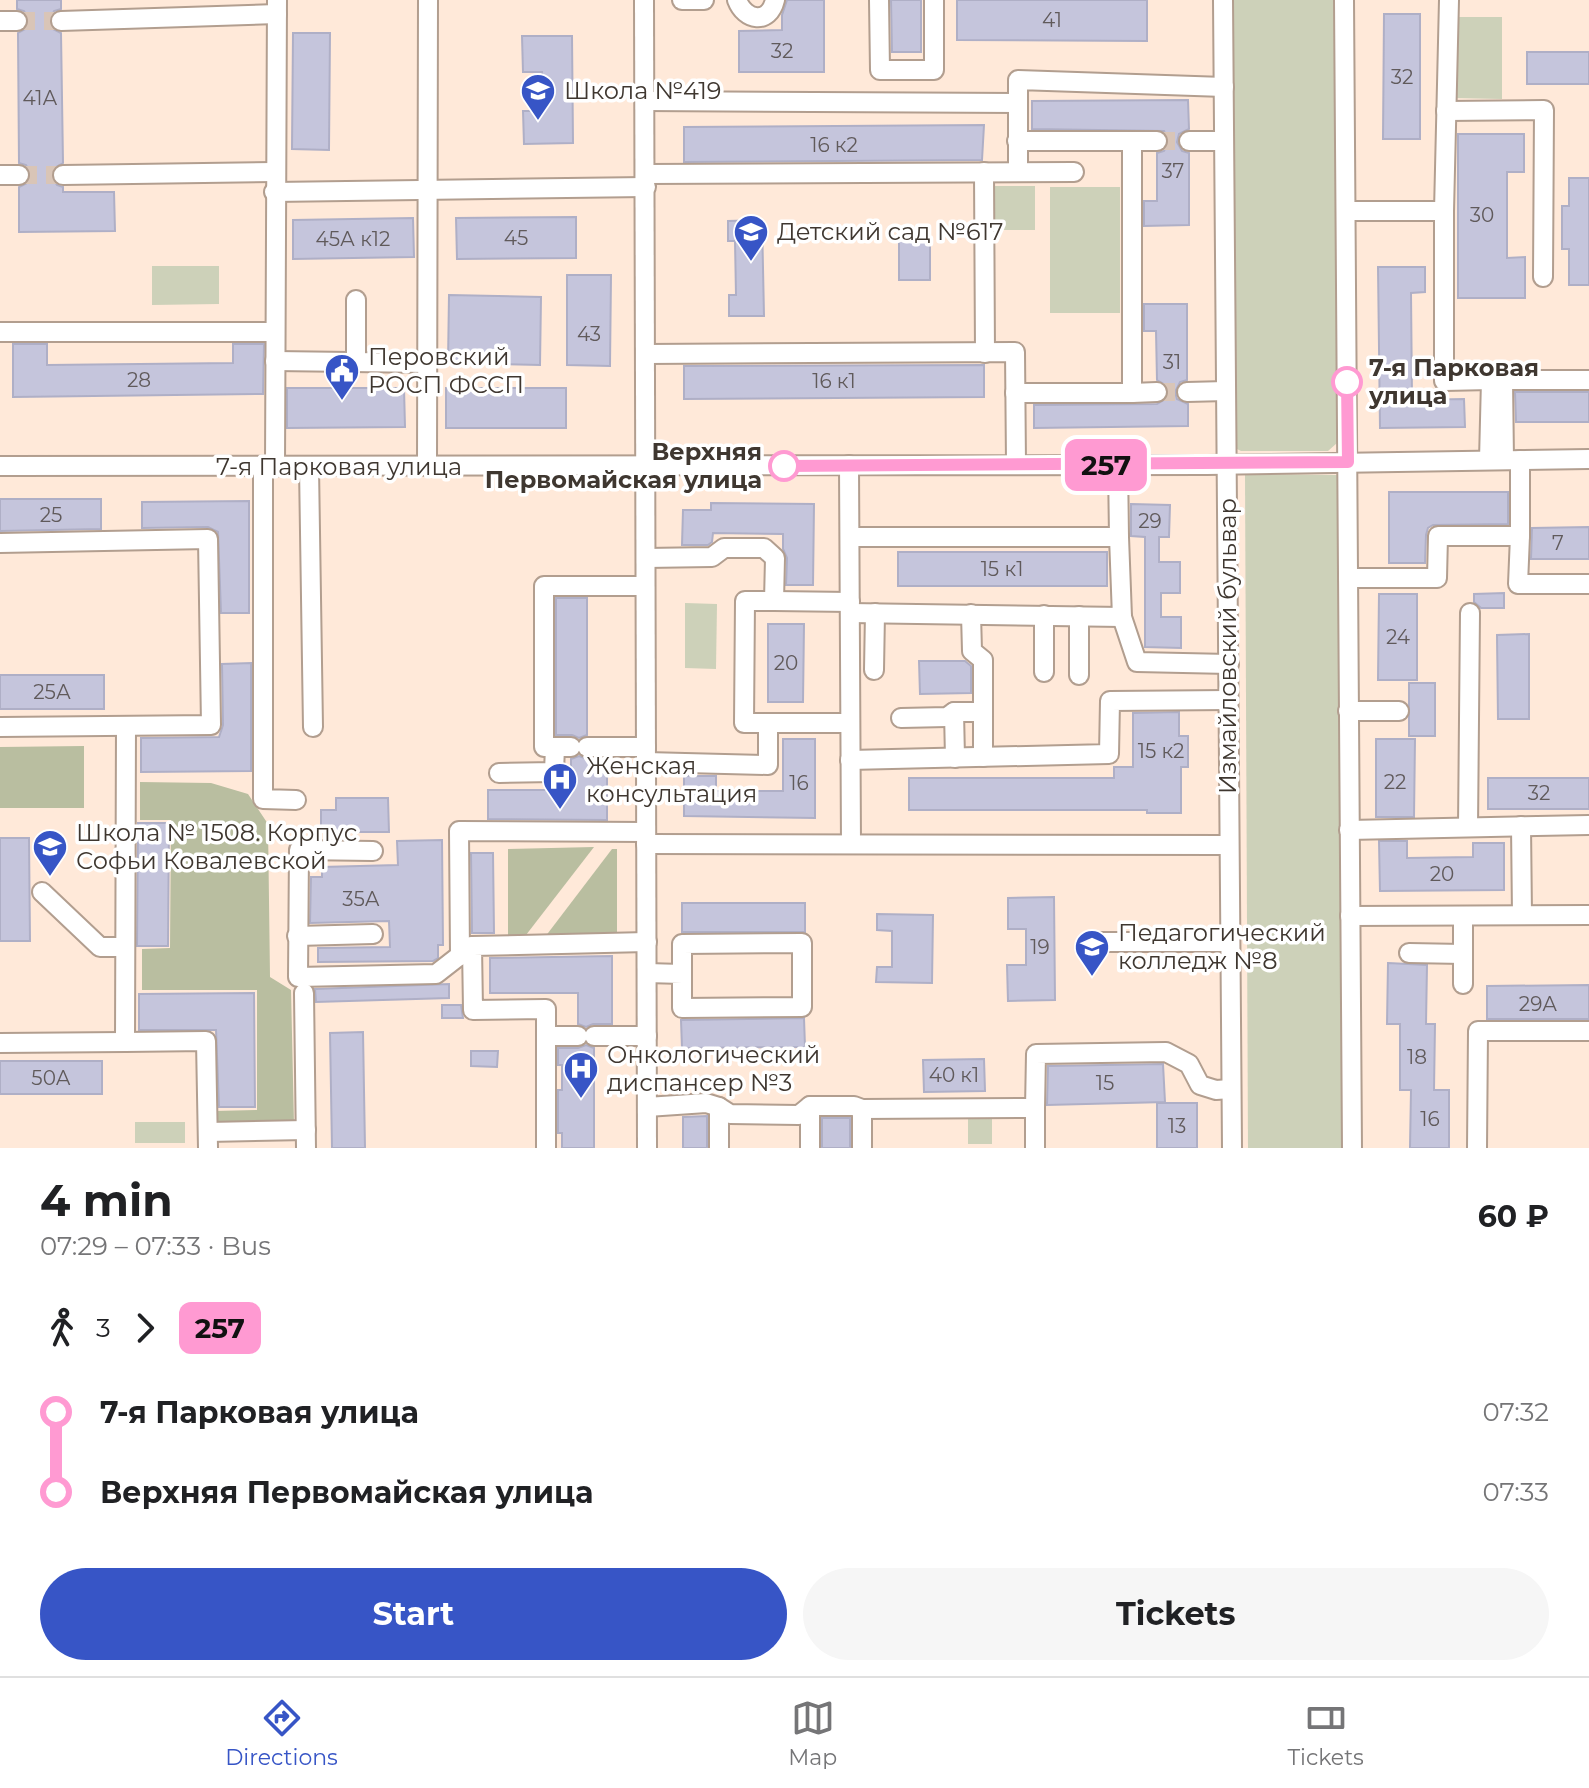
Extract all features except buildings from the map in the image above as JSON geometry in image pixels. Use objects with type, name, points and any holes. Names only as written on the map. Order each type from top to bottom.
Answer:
[{"type":"street","points":[[427,466],[428,0]]},
{"type":"street","points":[[644,0],[647,1148]]},
{"type":"street","points":[[682,0],[704,0]]},
{"type":"street","points":[[737,0],[741,11],[752,17],[764,16],[773,8],[775,0]]},
{"type":"street","points":[[879,0],[880,70],[934,70],[934,0]]},
{"type":"street","name":"Измайловский бульвар","points":[[1223,0],[1232,1148]]},
{"type":"street","points":[[1344,0],[1352,1148]]},
{"type":"street","points":[[1449,0],[1444,381],[1491,380],[1520,536],[1518,584],[1589,584]]},
{"type":"street","points":[[61,21],[277,7],[275,361],[269,467],[263,799],[296,800]]},
{"type":"street","points":[[1018,172],[1018,80],[1224,87]]},
{"type":"street","points":[[645,101],[1018,103]]},
{"type":"street","points":[[1446,111],[1544,110],[1543,277]]},
{"type":"street","points":[[1017,141],[1157,141]]},
{"type":"street","points":[[1189,141],[1224,141]]},
{"type":"street","points":[[1132,142],[1132,393]]},
{"type":"street","points":[[63,175],[274,172]]},
{"type":"street","points":[[984,172],[985,353]]},
{"type":"street","points":[[274,192],[1074,172]]},
{"type":"street","points":[[1346,211],[1444,211]]},
{"type":"street","points":[[356,300],[356,362]]},
{"type":"street","points":[[0,332],[275,332]]},
{"type":"street","points":[[646,354],[1015,352],[1016,464]]},
{"type":"street","points":[[275,361],[427,363]]},
{"type":"street","points":[[1504,460],[1503,380],[1589,380]]},
{"type":"street","points":[[1187,392],[1226,391]]},
{"type":"street","points":[[1015,393],[1157,392]]},
{"type":"street","name":"7-я Парковая улица","points":[[0,466],[1118,465],[1589,459]]},
{"type":"street","points":[[849,465],[851,844]]},
{"type":"street","points":[[1118,465],[1122,617],[1137,662],[1229,664]]},
{"type":"street","points":[[309,467],[313,727]]},
{"type":"street","points":[[1348,578],[1437,578],[1438,536],[1520,536]]},
{"type":"street","points":[[850,537],[1119,537]]},
{"type":"street","points":[[0,543],[208,539],[211,725],[0,727]]},
{"type":"street","points":[[646,558],[712,557],[724,548],[764,548],[775,558],[774,601]]},
{"type":"street","points":[[645,586],[544,586],[544,747],[768,765],[768,723]]},
{"type":"street","points":[[850,723],[744,723],[745,601],[850,607],[875,613],[1122,617]]},
{"type":"street","points":[[874,670],[875,613]]},
{"type":"street","points":[[1468,827],[1470,613]]},
{"type":"street","points":[[971,614],[972,651],[983,660],[983,757]]},
{"type":"street","points":[[1044,615],[1044,672]]},
{"type":"street","points":[[1079,616],[1079,675]]},
{"type":"street","points":[[850,760],[1109,754],[1110,701],[1228,700]]},
{"type":"street","points":[[1348,711],[1399,711]]},
{"type":"street","points":[[954,712],[955,758]]},
{"type":"street","points":[[901,718],[983,712]]},
{"type":"street","points":[[125,1042],[126,726]]},
{"type":"street","points":[[499,773],[554,772],[571,747]]},
{"type":"street","points":[[1349,830],[1589,825]]},
{"type":"street","points":[[1521,826],[1522,915]]},
{"type":"street","points":[[546,1148],[546,1009],[473,1010],[459,831],[851,844],[1229,845]]},
{"type":"street","points":[[373,851],[299,850],[298,977],[436,974],[466,951],[647,942]]},
{"type":"street","points":[[42,892],[100,947],[125,947]]},
{"type":"street","points":[[1350,916],[1589,915]]},
{"type":"street","points":[[1463,916],[1463,984]]},
{"type":"street","points":[[297,936],[373,934]]},
{"type":"street","points":[[1090,942],[1230,942]]},
{"type":"street","points":[[805,943],[802,1007],[682,1008],[682,974],[682,944],[805,943]]},
{"type":"street","points":[[1409,953],[1463,954]]},
{"type":"street","points":[[647,973],[682,974]]},
{"type":"street","points":[[0,1043],[206,1041],[208,1140],[306,1139],[304,993]]},
{"type":"street","points":[[1477,1148],[1478,1031],[1589,1031]]},
{"type":"street","points":[[546,1036],[647,1036]]},
{"type":"street","points":[[1035,1148],[1036,1054],[1166,1052],[1189,1064],[1200,1085],[1216,1090],[1231,1089]]},
{"type":"street","points":[[647,1107],[706,1103],[730,1114],[799,1115],[810,1106],[854,1106],[862,1109],[1035,1108]]},
{"type":"street","points":[[810,1106],[810,1148]]},
{"type":"street","points":[[719,1107],[719,1148]]},
{"type":"street","points":[[862,1109],[862,1148]]},
{"type":"green space","points":[[1229,0],[1334,0],[1337,443],[1328,451],[1241,451],[1235,448]]},
{"type":"green space","points":[[1453,17],[1502,17],[1502,99],[1452,98]]},
{"type":"green space","points":[[994,186],[1035,186],[1035,230],[993,230]]},
{"type":"green space","points":[[1050,187],[1120,187],[1120,313],[1050,313]]},
{"type":"green space","points":[[152,266],[219,266],[219,304],[152,305]]},
{"type":"green space","points":[[1245,474],[1338,475],[1345,1148],[1248,1148]]},
{"type":"green space","points":[[685,603],[717,604],[716,669],[685,668]]},
{"type":"green space","points":[[84,746],[84,808],[0,808],[0,747]]},
{"type":"green space","points":[[140,782],[211,783],[248,794],[268,824],[270,977],[291,990],[294,1124],[214,1126],[214,1111],[257,1110],[257,990],[142,990],[142,949],[170,948],[171,820],[140,820]]},
{"type":"green space","points":[[594,847],[526,935],[508,936],[508,849]]},
{"type":"green space","points":[[612,849],[617,849],[617,936],[545,937]]},
{"type":"green space","points":[[968,1119],[992,1119],[992,1144],[968,1144]]},
{"type":"green space","points":[[135,1122],[185,1122],[185,1143],[135,1143]]},
{"type":"tunnel","points":[[17,21],[61,21]]},
{"type":"tunnel","points":[[1157,141],[1189,141]]},
{"type":"tunnel","points":[[19,175],[63,175]]},
{"type":"tunnel","points":[[1157,392],[1187,392]]},
{"type":"bus line","name":"257","points":[[784,466],[1348,462],[1347,382]]},
{"type":"place","name":"Школа №419","points":[[538,122]]},
{"type":"place","name":"Детский сад №617","points":[[751,263]]},
{"type":"place","name":"7-я Парковая улица","points":[[1347,382]]},
{"type":"place","name":"Перовский РОСП ФССП","points":[[342,402]]},
{"type":"place","name":"Верхняя Первомайская улица","points":[[784,466]]},
{"type":"place","name":"Женская консультация","points":[[560,811]]},
{"type":"place","name":"Школа № 1508. Корпус Софьи Ковалевской","points":[[50,878]]},
{"type":"place","name":"Педагогический колледж №8","points":[[1092,978]]},
{"type":"place","name":"Онкологический диспансер №3","points":[[581,1100]]}]
